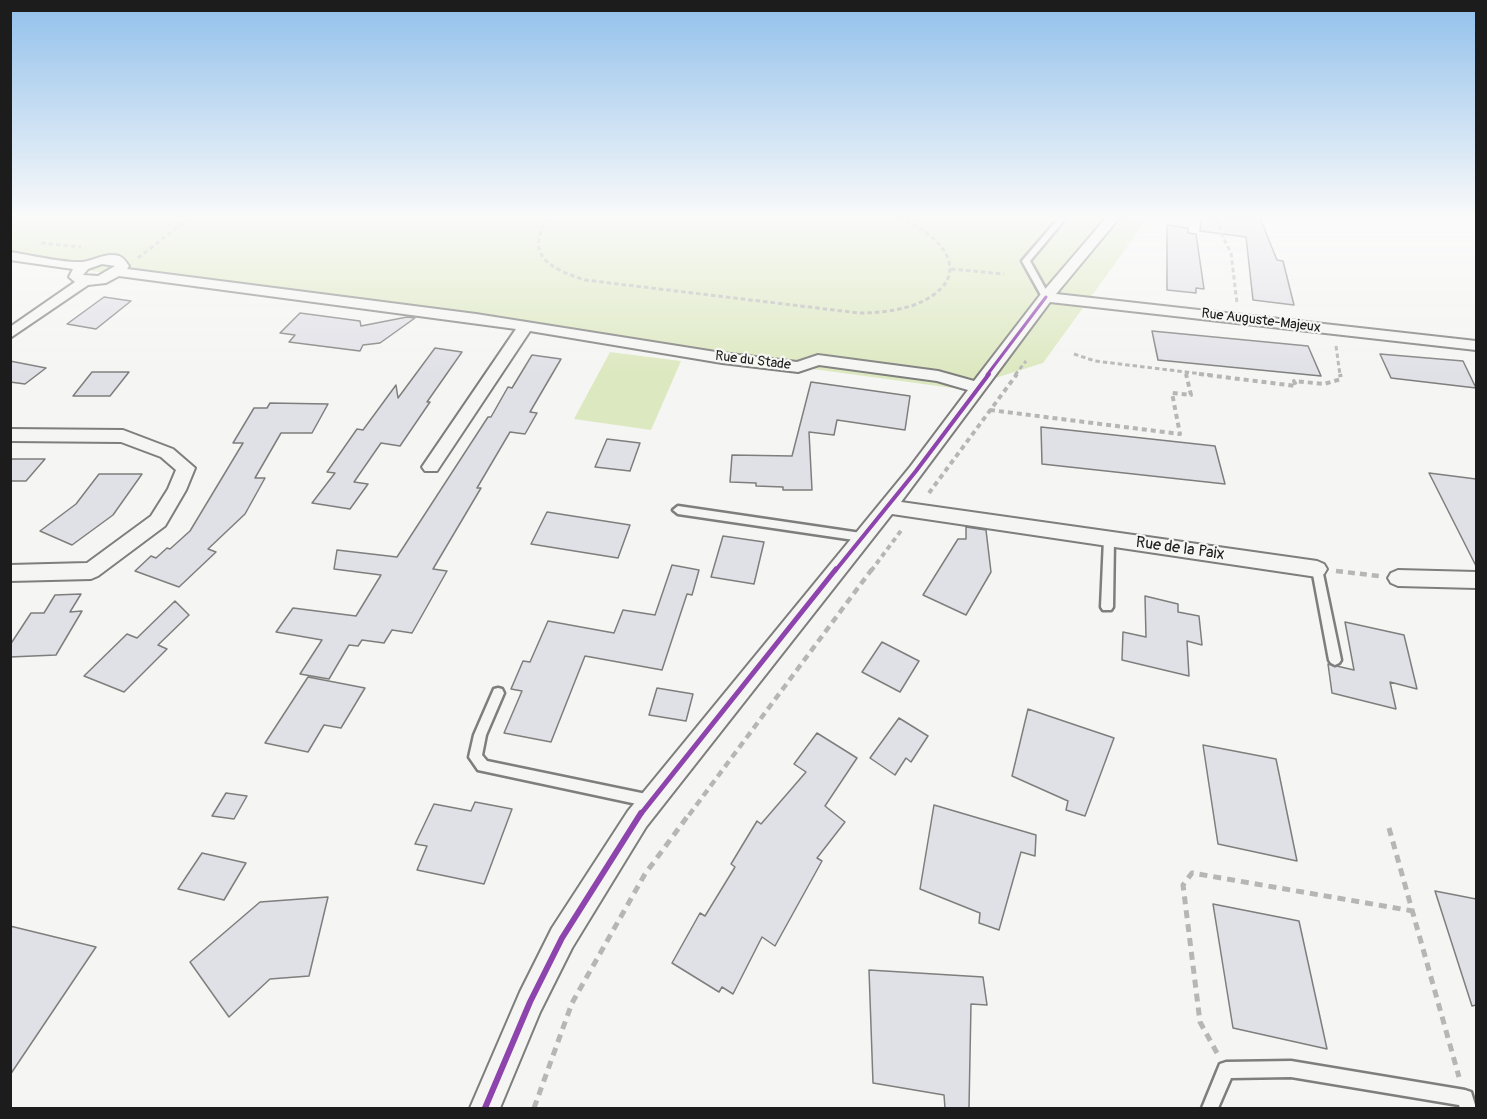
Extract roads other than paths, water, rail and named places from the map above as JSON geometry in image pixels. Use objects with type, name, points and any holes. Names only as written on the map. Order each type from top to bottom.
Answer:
[{"type":"street","points":[[79,270],[76,277],[85,281]]},
{"type":"street","points":[[485,1108],[530,1002],[562,938],[637,819],[885,506],[916,471],[1046,297],[1069,270]]},
{"type":"street","name":"Rue du Stade","points":[[85,281],[99,280],[118,272],[351,301],[722,358],[798,367],[818,360],[938,376],[979,388]]},
{"type":"street","points":[[10,334],[85,281]]},
{"type":"street","name":"Rue Auguste-Majeux","points":[[1046,297],[1476,346]]},
{"type":"street","points":[[430,467],[525,327]]},
{"type":"street","points":[[10,435],[123,436],[167,453],[186,468],[177,490],[158,521],[91,571],[10,573]]},
{"type":"street","name":"Rue de la Paix","points":[[885,506],[1317,569]]},
{"type":"street","points":[[1398,578],[1475,582]]},
{"type":"lane","points":[[1031,270],[1046,297]]},
{"type":"lane","points":[[678,510],[861,537]]},
{"type":"lane","points":[[1107,607],[1109,539]]},
{"type":"lane","points":[[1317,569],[1335,660]]},
{"type":"lane","points":[[498,693],[480,735],[475,757],[483,766],[652,801]]},
{"type":"lane","points":[[1210,1108],[1226,1070],[1292,1069],[1466,1103]]}]
